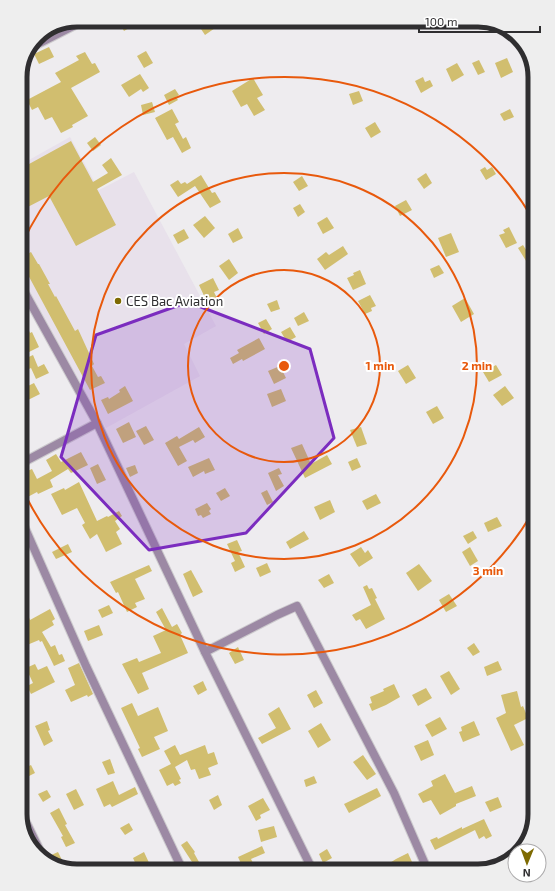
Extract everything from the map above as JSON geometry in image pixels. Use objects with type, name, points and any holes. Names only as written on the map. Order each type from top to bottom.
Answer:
[{"type":"street","points":[[42,42],[71,28]]},
{"type":"street","points":[[27,297],[97,423],[205,652],[310,864]]},
{"type":"street","points":[[27,460],[97,423]]},
{"type":"street","points":[[27,533],[86,666],[180,864]]},
{"type":"street","points":[[205,652],[297,606],[394,794],[425,864]]},
{"type":"street","points":[[30,831],[37,844]]},
{"type":"highlighted area","points":[[188,302],[310,349],[334,438],[246,533],[149,550],[61,457],[96,335]]},
{"type":"shaded area","name":"CES Bac Aviation","points":[[70,137],[99,190],[134,172],[216,326],[184,344],[200,376],[106,428],[27,287],[27,161]]},
{"type":"building","points":[[122,27],[131,27],[124,31]]},
{"type":"building","points":[[204,27],[217,27],[205,35],[201,29]]},
{"type":"building","points":[[49,47],[54,57],[39,64],[34,54]]},
{"type":"building","points":[[146,51],[153,63],[144,68],[137,56]]},
{"type":"building","points":[[85,52],[92,64],[95,63],[100,72],[71,88],[88,116],[72,125],[73,127],[61,133],[52,117],[45,120],[38,107],[32,110],[27,100],[61,82],[55,73],[79,60],[76,56]]},
{"type":"building","points":[[507,58],[513,72],[501,78],[495,63]]},
{"type":"building","points":[[479,60],[485,72],[478,75],[472,63]]},
{"type":"building","points":[[457,63],[464,75],[452,82],[446,69]]},
{"type":"building","points":[[140,74],[149,88],[143,92],[141,89],[129,97],[121,85]]},
{"type":"building","points":[[423,77],[425,82],[430,80],[433,86],[421,93],[415,81]]},
{"type":"building","points":[[253,78],[263,95],[257,98],[265,110],[254,116],[247,104],[241,107],[232,91]]},
{"type":"building","points":[[175,89],[179,95],[176,97],[178,100],[169,105],[164,95]]},
{"type":"building","points":[[359,91],[363,101],[353,105],[349,94]]},
{"type":"building","points":[[152,102],[155,112],[143,115],[141,105]]},
{"type":"building","points":[[172,109],[179,122],[175,124],[183,139],[186,137],[191,148],[182,153],[173,137],[167,140],[155,118]]},
{"type":"building","points":[[510,109],[514,117],[504,121],[500,114]]},
{"type":"building","points":[[375,122],[381,132],[371,138],[365,128]]},
{"type":"building","points":[[95,137],[101,145],[93,151],[87,143]]},
{"type":"building","points":[[71,141],[93,182],[108,173],[102,165],[111,158],[122,175],[97,189],[116,225],[76,246],[49,196],[27,207],[27,165]]},
{"type":"building","points":[[485,167],[487,170],[492,167],[496,174],[486,180],[480,170]]},
{"type":"building","points":[[426,173],[432,183],[424,189],[417,179]]},
{"type":"building","points":[[201,175],[212,193],[215,192],[221,202],[210,208],[195,186],[178,197],[170,185],[178,180],[181,184],[185,182],[187,184]]},
{"type":"building","points":[[302,176],[308,186],[299,191],[293,182]]},
{"type":"building","points":[[406,200],[412,210],[400,216],[395,206]]},
{"type":"building","points":[[300,204],[305,212],[298,217],[293,208]]},
{"type":"building","points":[[205,216],[215,228],[204,238],[193,225]]},
{"type":"building","points":[[327,217],[334,228],[323,234],[317,223]]},
{"type":"building","points":[[509,227],[517,243],[506,248],[499,235],[505,233],[503,230]]},
{"type":"building","points":[[238,228],[243,238],[233,243],[228,234]]},
{"type":"building","points":[[184,229],[189,238],[178,244],[173,235]]},
{"type":"building","points":[[451,233],[459,252],[446,257],[438,238]]},
{"type":"building","points":[[523,245],[528,253],[528,264],[518,248]]},
{"type":"building","points":[[343,246],[348,254],[325,270],[317,259],[326,252],[329,255]]},
{"type":"building","points":[[31,252],[39,264],[50,284],[48,284],[75,331],[78,329],[94,364],[92,366],[98,377],[101,376],[105,383],[90,390],[27,273],[27,254]]},
{"type":"building","points":[[229,259],[238,273],[229,280],[219,266]]},
{"type":"building","points":[[439,265],[444,273],[434,278],[430,269]]},
{"type":"building","points":[[360,270],[366,284],[353,290],[347,278]]},
{"type":"building","points":[[213,278],[219,290],[214,292],[217,298],[211,301],[210,298],[206,300],[199,285]]},
{"type":"building","points":[[370,295],[376,306],[371,308],[372,311],[365,314],[358,301]]},
{"type":"building","points":[[465,298],[474,314],[461,322],[452,306]]},
{"type":"building","points":[[277,300],[280,309],[271,312],[267,304]]},
{"type":"building","points":[[304,312],[309,321],[298,326],[294,318]]},
{"type":"building","points":[[266,319],[272,329],[264,334],[258,323]]},
{"type":"building","points":[[27,326],[30,333],[32,332],[39,347],[27,353]]},
{"type":"building","points":[[290,327],[296,337],[287,342],[281,332]]},
{"type":"building","points":[[259,338],[265,349],[243,361],[242,359],[233,364],[230,358],[239,353],[237,350]]},
{"type":"building","points":[[33,355],[38,367],[44,364],[49,373],[36,379],[31,368],[27,370],[27,358]]},
{"type":"building","points":[[408,365],[416,378],[406,384],[398,371]]},
{"type":"building","points":[[496,365],[502,375],[489,382],[483,372]]},
{"type":"building","points":[[280,366],[286,378],[274,384],[268,371]]},
{"type":"building","points":[[34,383],[40,394],[28,400],[27,386]]},
{"type":"building","points":[[125,386],[133,401],[108,414],[101,400],[108,397],[109,399],[120,392],[119,390]]},
{"type":"building","points":[[505,386],[514,398],[502,406],[493,395]]},
{"type":"building","points":[[281,389],[286,401],[272,407],[267,394]]},
{"type":"building","points":[[437,406],[444,418],[433,424],[426,412]]},
{"type":"building","points":[[129,422],[136,437],[123,443],[116,429]]},
{"type":"building","points":[[146,426],[154,440],[144,445],[136,431]]},
{"type":"building","points":[[199,427],[205,437],[195,443],[193,440],[179,447],[187,461],[178,466],[165,443],[177,436],[179,439]]},
{"type":"building","points":[[361,427],[367,444],[357,447],[350,430]]},
{"type":"building","points":[[302,444],[311,464],[327,455],[332,464],[305,478],[291,448]]},
{"type":"building","points":[[81,452],[88,465],[71,473],[68,469],[50,480],[53,487],[38,494],[37,492],[27,497],[27,471],[32,469],[37,479],[52,471],[46,460],[56,454],[61,462]]},
{"type":"building","points":[[209,458],[215,470],[205,474],[204,471],[193,477],[188,467]]},
{"type":"building","points":[[357,458],[361,467],[352,471],[348,462]]},
{"type":"building","points":[[98,464],[106,480],[97,484],[90,468]]},
{"type":"building","points":[[135,465],[138,473],[130,477],[126,468]]},
{"type":"building","points":[[279,468],[282,474],[278,475],[284,486],[276,491],[268,473]]},
{"type":"building","points":[[79,482],[97,521],[119,511],[122,516],[115,521],[120,529],[116,532],[122,544],[106,552],[97,534],[90,539],[82,525],[85,523],[77,508],[62,515],[51,494],[64,488],[65,490]]},
{"type":"building","points":[[225,488],[230,496],[221,501],[216,493]]},
{"type":"building","points":[[267,490],[273,502],[267,505],[261,493]]},
{"type":"building","points":[[376,494],[381,503],[367,510],[362,501]]},
{"type":"building","points":[[330,500],[335,512],[320,520],[314,507]]},
{"type":"building","points":[[207,503],[211,509],[209,511],[211,514],[203,518],[201,515],[198,516],[195,509]]},
{"type":"building","points":[[497,517],[502,526],[488,532],[484,523]]},
{"type":"building","points":[[304,531],[309,539],[290,549],[286,542]]},
{"type":"building","points":[[473,531],[477,538],[468,544],[463,536]]},
{"type":"building","points":[[237,540],[242,551],[238,552],[245,567],[235,572],[231,563],[235,561],[227,544]]},
{"type":"building","points":[[68,544],[72,552],[56,559],[52,552]]},
{"type":"building","points":[[361,547],[365,553],[368,550],[373,558],[359,567],[350,554]]},
{"type":"building","points":[[470,547],[478,561],[470,566],[462,552]]},
{"type":"building","points":[[267,563],[271,572],[260,577],[256,568]]},
{"type":"building","points":[[419,564],[432,581],[418,591],[406,573]]},
{"type":"building","points":[[149,565],[152,571],[135,579],[145,599],[135,603],[137,607],[127,612],[118,592],[116,593],[110,582]]},
{"type":"building","points":[[191,570],[203,592],[193,597],[183,574]]},
{"type":"building","points":[[329,574],[334,583],[324,588],[318,580]]},
{"type":"building","points":[[367,585],[369,589],[372,588],[377,598],[375,599],[385,619],[366,629],[360,619],[356,621],[352,615],[371,605],[363,587]]},
{"type":"building","points":[[449,594],[457,606],[446,612],[439,600]]},
{"type":"building","points":[[109,605],[113,613],[102,618],[98,610]]},
{"type":"building","points":[[162,608],[172,627],[177,624],[182,633],[180,635],[188,653],[142,673],[149,689],[138,694],[122,664],[137,658],[139,662],[161,653],[153,636],[166,630],[156,612]]},
{"type":"building","points":[[50,609],[55,619],[52,621],[54,625],[42,632],[51,647],[55,645],[59,655],[62,654],[65,661],[54,666],[42,641],[40,642],[39,640],[27,645],[27,616],[30,620]]},
{"type":"building","points":[[99,625],[103,635],[88,641],[84,631]]},
{"type":"building","points":[[474,643],[480,652],[473,656],[467,648]]},
{"type":"building","points":[[238,647],[244,660],[235,664],[229,653]]},
{"type":"building","points":[[498,661],[502,670],[487,676],[484,667]]},
{"type":"building","points":[[79,663],[93,694],[71,702],[65,690],[75,685],[68,668]]},
{"type":"building","points":[[35,664],[38,670],[47,666],[55,682],[31,694],[27,686],[33,683],[27,668]]},
{"type":"building","points":[[449,671],[460,689],[451,695],[440,676]]},
{"type":"building","points":[[203,681],[207,690],[198,695],[193,686]]},
{"type":"building","points":[[394,684],[400,697],[372,711],[369,704],[372,703],[370,697],[384,691],[383,689]]},
{"type":"building","points":[[426,688],[432,698],[418,706],[412,695]]},
{"type":"building","points":[[316,690],[323,703],[314,708],[307,695]]},
{"type":"building","points":[[517,691],[521,707],[523,706],[528,718],[514,725],[524,745],[511,751],[496,718],[506,713],[501,695]]},
{"type":"building","points":[[132,703],[138,716],[158,707],[168,731],[154,737],[160,749],[142,757],[138,749],[140,748],[121,708]]},
{"type":"building","points":[[279,707],[291,729],[262,744],[258,738],[276,728],[268,714]]},
{"type":"building","points":[[440,717],[447,729],[432,737],[425,725]]},
{"type":"building","points":[[47,721],[50,730],[48,731],[53,741],[44,746],[35,726]]},
{"type":"building","points":[[474,721],[480,735],[463,742],[459,732],[462,731],[461,727]]},
{"type":"building","points":[[321,723],[331,740],[318,748],[308,731]]},
{"type":"building","points":[[428,740],[434,755],[421,761],[414,746]]},
{"type":"building","points":[[175,745],[180,755],[205,745],[208,754],[214,752],[218,764],[208,768],[211,775],[199,779],[195,769],[191,770],[187,760],[175,767],[181,779],[179,780],[181,783],[175,786],[173,783],[167,786],[159,770],[171,764],[164,751]]},
{"type":"building","points":[[363,755],[376,774],[367,780],[353,762]]},
{"type":"building","points":[[110,759],[115,773],[108,775],[102,762]]},
{"type":"building","points":[[31,765],[35,773],[27,777],[27,767]]},
{"type":"building","points":[[445,774],[455,793],[472,786],[476,796],[456,804],[456,806],[440,815],[431,800],[423,803],[418,794],[433,786],[431,781]]},
{"type":"building","points":[[314,776],[317,783],[306,787],[304,780]]},
{"type":"building","points":[[113,781],[119,795],[135,787],[138,794],[112,807],[110,804],[104,807],[96,789]]},
{"type":"building","points":[[377,788],[381,796],[349,813],[344,804]]},
{"type":"building","points":[[76,789],[84,805],[74,810],[66,794]]},
{"type":"building","points":[[47,790],[51,797],[43,802],[38,794]]},
{"type":"building","points":[[218,795],[222,805],[214,810],[209,800]]},
{"type":"building","points":[[498,797],[502,807],[490,812],[485,802]]},
{"type":"building","points":[[263,798],[270,810],[260,815],[261,818],[256,821],[248,806]]},
{"type":"building","points":[[59,808],[67,824],[65,825],[75,843],[66,847],[61,837],[63,836],[50,813]]},
{"type":"building","points":[[484,819],[492,836],[486,839],[484,836],[479,839],[475,830],[435,850],[430,840],[437,837],[438,839],[462,827],[462,829]]},
{"type":"building","points":[[129,823],[133,830],[125,835],[120,828]]},
{"type":"building","points":[[274,826],[277,837],[261,842],[258,830]]},
{"type":"building","points":[[187,841],[195,852],[194,853],[200,864],[193,864],[181,845]]},
{"type":"building","points":[[262,846],[265,853],[251,859],[254,864],[241,864],[238,857]]},
{"type":"building","points":[[327,849],[332,858],[323,863],[319,854]]},
{"type":"building","points":[[58,852],[62,860],[60,861],[49,856]]},
{"type":"building","points":[[144,852],[150,864],[136,864],[133,858]]},
{"type":"building","points":[[408,853],[413,864],[388,864]]},
{"type":"place","name":"CES Bac Aviation","points":[[118,301]]}]
